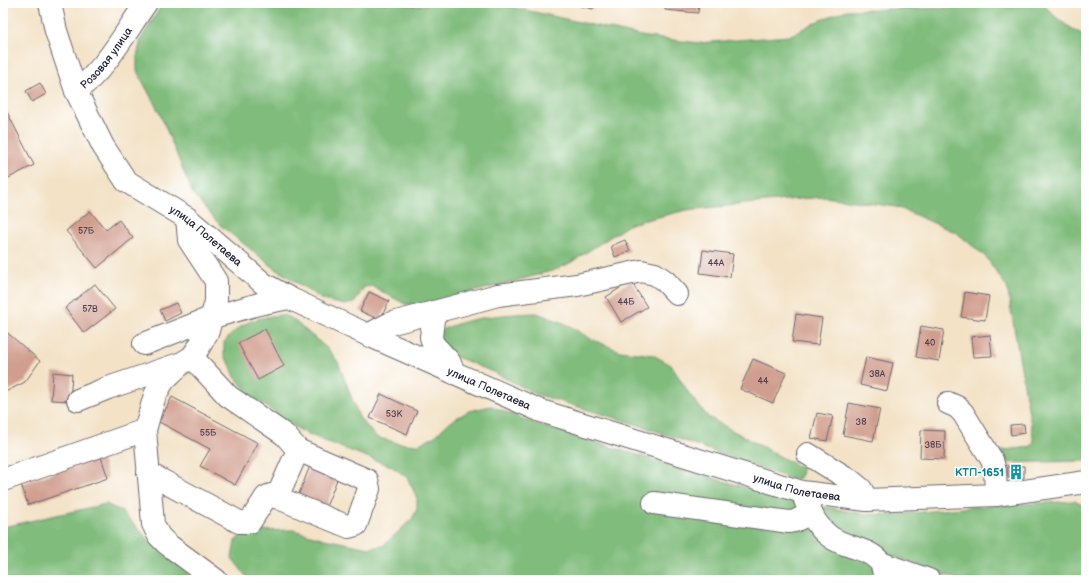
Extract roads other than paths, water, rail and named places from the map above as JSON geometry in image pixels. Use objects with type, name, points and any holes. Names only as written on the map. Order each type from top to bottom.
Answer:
[{"type":"street","name":"улица Полетаева","points":[[50,3],[56,31],[76,90],[103,146],[126,181],[187,218],[264,284],[289,298],[368,335],[541,411],[802,492],[866,500],[996,495],[1086,482]]},
{"type":"street","name":"Розовая улица","points":[[76,90],[89,81],[109,57],[146,3]]},
{"type":"street","points":[[187,218],[189,240],[216,281],[216,301],[213,317],[208,331],[187,360],[164,380],[155,395],[145,430],[148,473],[153,524],[159,536],[167,544],[216,580]]},
{"type":"street","points":[[368,335],[389,324],[498,295],[577,285],[641,271],[655,274],[665,281],[677,294]]},
{"type":"street","points":[[144,344],[213,317],[259,304],[289,298]]},
{"type":"street","points":[[434,312],[431,337],[432,344],[449,361],[454,373]]},
{"type":"street","points":[[78,400],[187,360]]},
{"type":"street","points":[[148,473],[238,522],[250,522],[266,497],[271,495],[349,528],[356,525],[369,489],[367,480],[298,450],[285,435],[228,396],[187,360]]},
{"type":"street","points":[[948,403],[957,406],[963,413],[992,460],[995,471],[996,495]]},
{"type":"street","points":[[3,480],[145,430]]},
{"type":"street","points":[[277,497],[298,450]]},
{"type":"street","points":[[808,454],[850,480],[861,489],[866,500]]},
{"type":"street","points":[[802,492],[817,525],[830,537],[844,545],[872,554],[883,572],[929,580]]},
{"type":"street","points":[[654,503],[789,522],[811,513]]},
{"type":"place","name":"КТП-1651","points":[[1016,472]]}]
